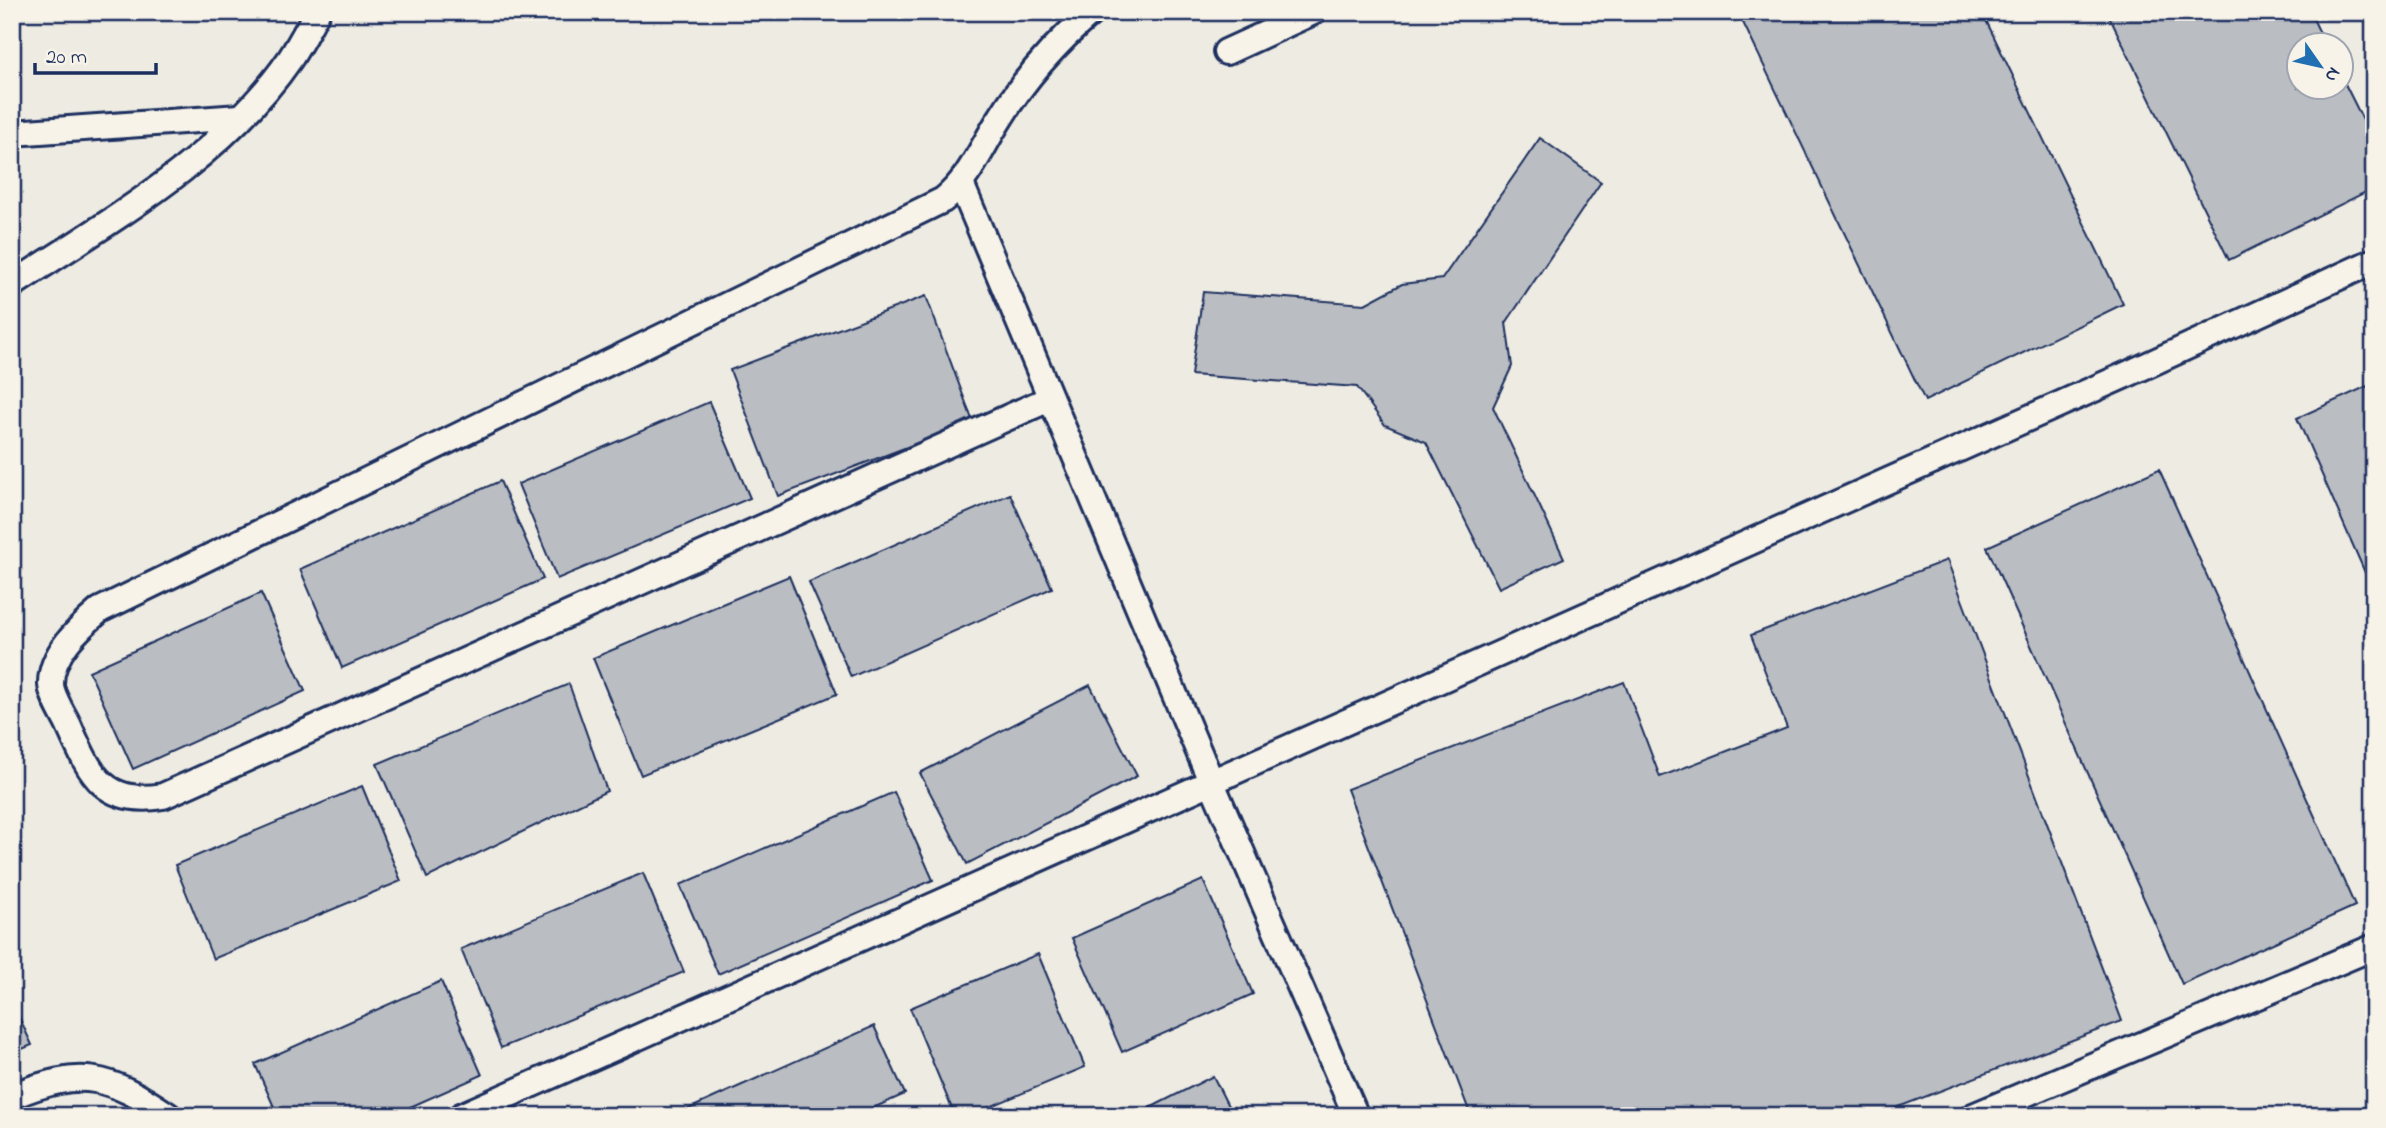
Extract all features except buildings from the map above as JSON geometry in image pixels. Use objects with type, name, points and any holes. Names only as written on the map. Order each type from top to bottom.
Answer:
[{"type":"lane","points":[[12,285],[154,191],[200,157],[240,117],[289,60],[317,12]]},
{"type":"lane","points":[[1049,398],[163,796],[142,800],[119,796],[100,784],[87,767],[51,685],[59,656],[76,630],[100,610],[943,200],[962,186],[1001,116],[1032,72],[1092,12]]},
{"type":"lane","points":[[1226,52],[1313,12]]},
{"type":"lane","points":[[12,133],[240,117]]},
{"type":"lane","points":[[962,186],[1211,781],[1356,1116]]},
{"type":"lane","points":[[461,1116],[2130,373],[2374,261]]},
{"type":"lane","points":[[1973,1116],[2374,947]]},
{"type":"lane","points":[[12,1096],[39,1085],[76,1077],[115,1082],[169,1116]]}]
